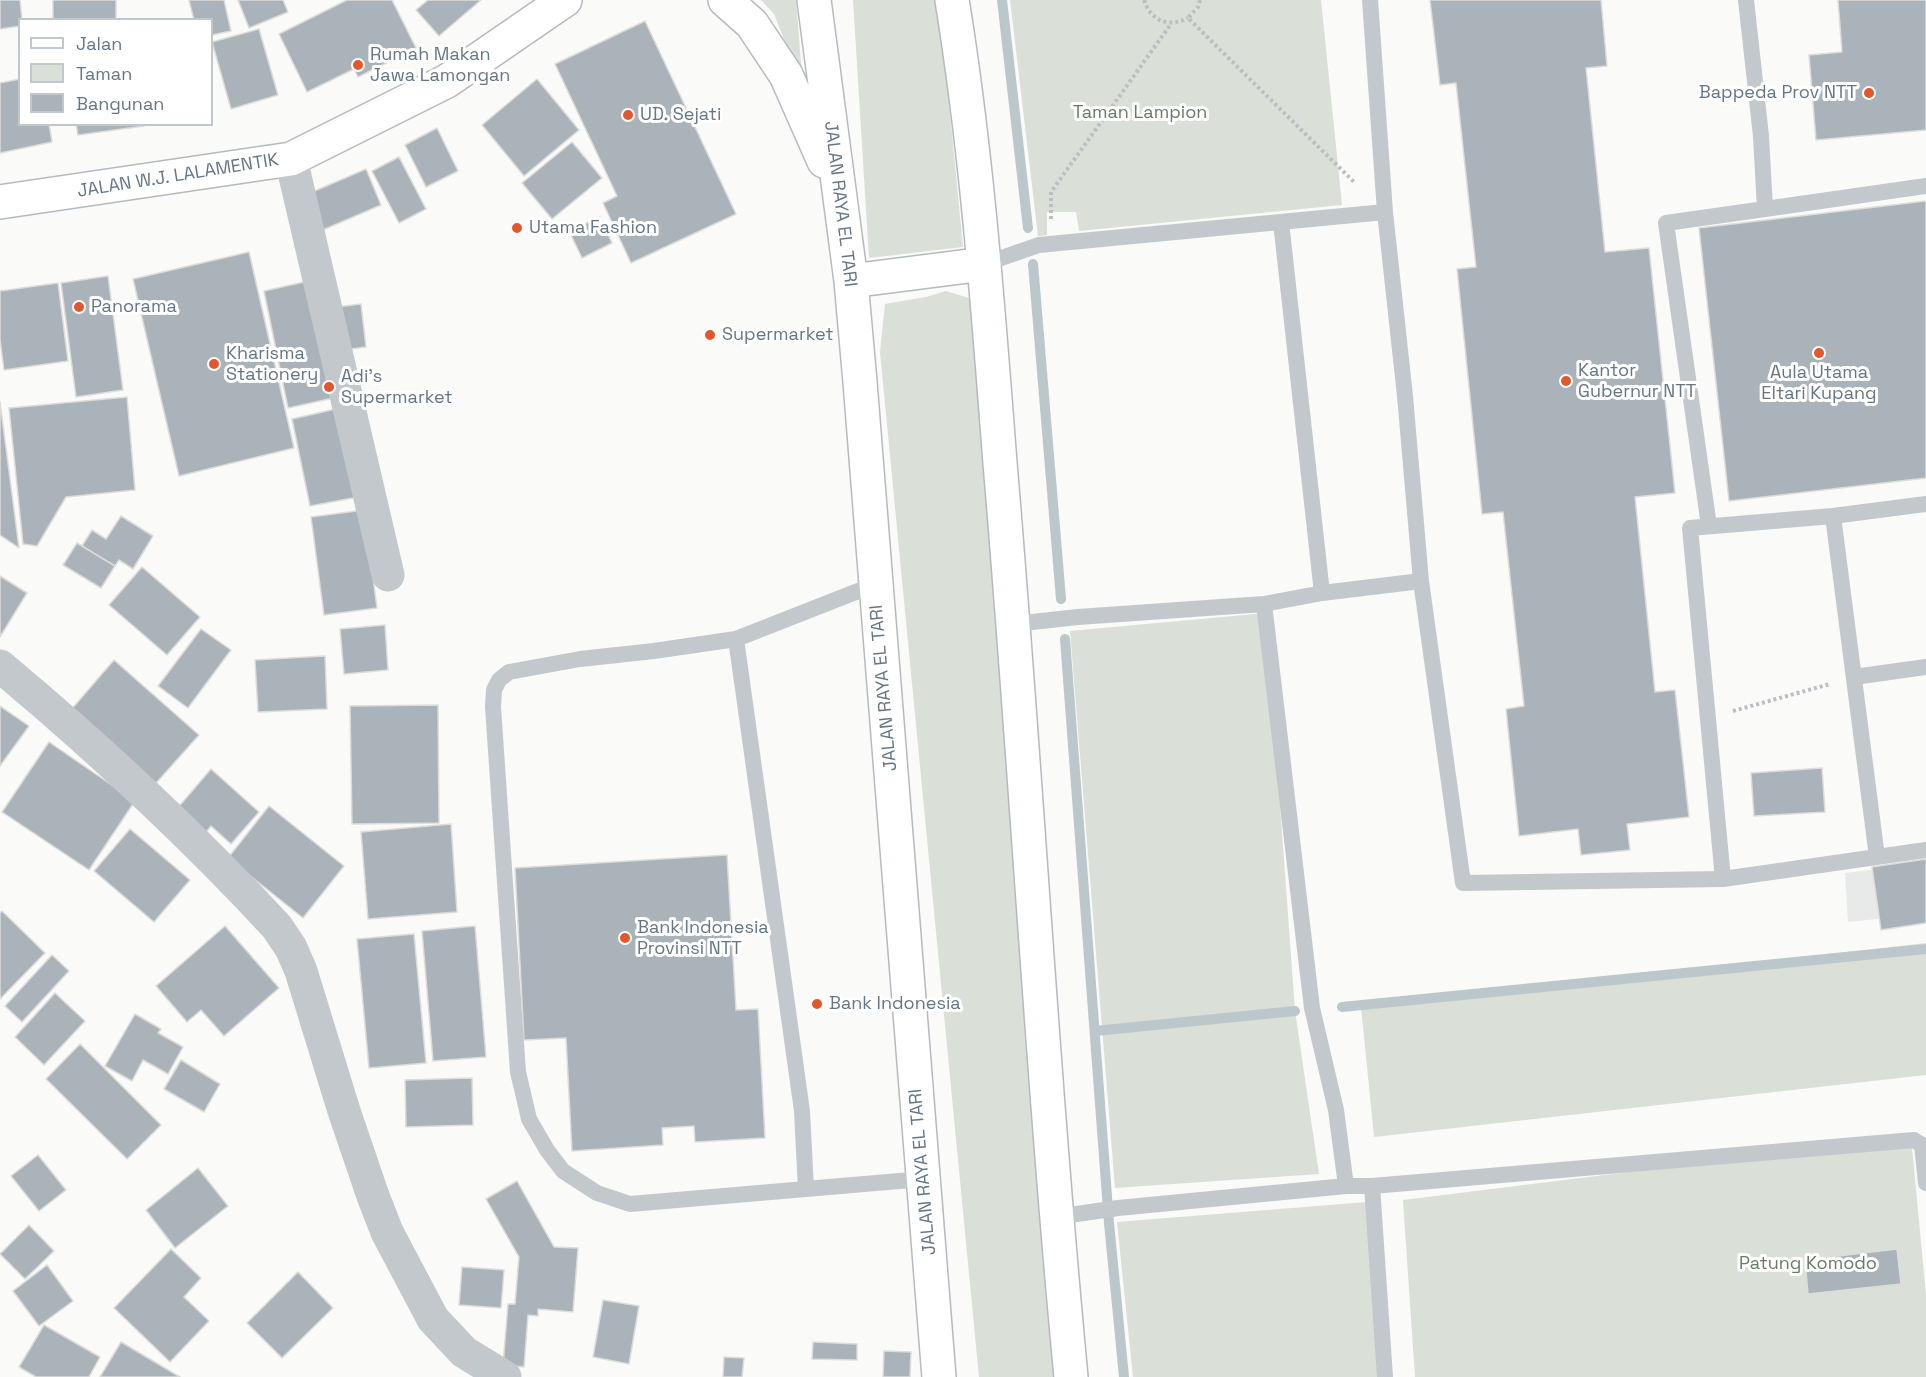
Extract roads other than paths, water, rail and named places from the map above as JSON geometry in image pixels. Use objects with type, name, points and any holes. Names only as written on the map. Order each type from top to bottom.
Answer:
[{"type":"main road","name":"JALAN W.J. LALAMENTIK","points":[[0,202],[291,159],[447,81],[565,0]]},
{"type":"main road","points":[[725,0],[752,24],[786,75],[840,201]]},
{"type":"main road","name":"JALAN RAYA EL TARI","points":[[814,0],[850,281],[860,382],[939,1377]]},
{"type":"main road","points":[[952,0],[960,51],[984,264],[1014,624],[1056,1217],[1071,1377]]},
{"type":"main road","points":[[960,51],[969,0]]},
{"type":"main road","points":[[850,281],[984,264]]},
{"type":"street","points":[[291,159],[388,575]]},
{"type":"street","points":[[0,666],[167,816],[277,927],[291,948],[301,971],[344,1111],[387,1232],[433,1319],[464,1352],[505,1377]]},
{"type":"lane","points":[[1370,0],[1385,212],[1405,396],[1421,581],[1463,883],[1723,879],[1926,850]]},
{"type":"lane","points":[[1746,0],[1761,136],[1765,209]]},
{"type":"lane","points":[[1709,526],[1666,223],[1926,186]]},
{"type":"lane","points":[[984,264],[1039,245],[1385,212]]},
{"type":"lane","points":[[1281,222],[1322,593]]},
{"type":"lane","points":[[1723,879],[1690,528],[1833,516],[1926,504]]},
{"type":"lane","points":[[1833,516],[1877,857]]},
{"type":"lane","points":[[1014,624],[1078,617],[1264,604],[1322,593],[1421,581]]},
{"type":"lane","points":[[876,584],[736,639],[580,659],[508,672],[499,680],[493,707],[518,1072],[529,1119],[547,1150],[563,1171],[597,1193],[630,1204],[923,1179]]},
{"type":"lane","points":[[1264,604],[1312,1008],[1336,1118],[1346,1186]]},
{"type":"lane","points":[[736,639],[802,1111],[806,1189]]},
{"type":"lane","points":[[1854,677],[1926,667]]},
{"type":"lane","points":[[1056,1217],[1118,1208],[1346,1186],[1372,1186],[1902,1141],[1922,1136],[1926,1184]]},
{"type":"lane","points":[[1372,1186],[1385,1377]]},
{"type":"waterway","points":[[1002,0],[1028,228]]},
{"type":"waterway","points":[[1033,264],[1061,599]]},
{"type":"waterway","points":[[1065,639],[1109,1223],[1124,1377]]},
{"type":"waterway","points":[[1342,1007],[1926,949]]},
{"type":"waterway","points":[[1095,1031],[1295,1011]]},
{"type":"place","name":"Rumah Makan Jawa Lamongan","points":[[358,65]]},
{"type":"place","name":"Bappeda Prov NTT","points":[[1869,93]]},
{"type":"place","name":"UD. Sejati","points":[[628,115]]},
{"type":"place","name":"Utama Fashion","points":[[517,228]]},
{"type":"place","name":"Panorama","points":[[79,307]]},
{"type":"place","name":"Supermarket","points":[[710,335]]},
{"type":"place","name":"Aula Utama Eltari Kupang","points":[[1819,353]]},
{"type":"place","name":"Kharisma Stationery","points":[[214,364]]},
{"type":"place","name":"Kantor Gubernur NTT","points":[[1566,381]]},
{"type":"place","name":"Adi's Supermarket","points":[[329,387]]},
{"type":"place","name":"Bank Indonesia Provinsi NTT","points":[[625,938]]},
{"type":"place","name":"Bank Indonesia","points":[[817,1004]]},
{"type":"park label","name":"Taman Lampion","points":[[1140,113]]},
{"type":"park label","name":"Patung Komodo","points":[[1808,1264]]}]
